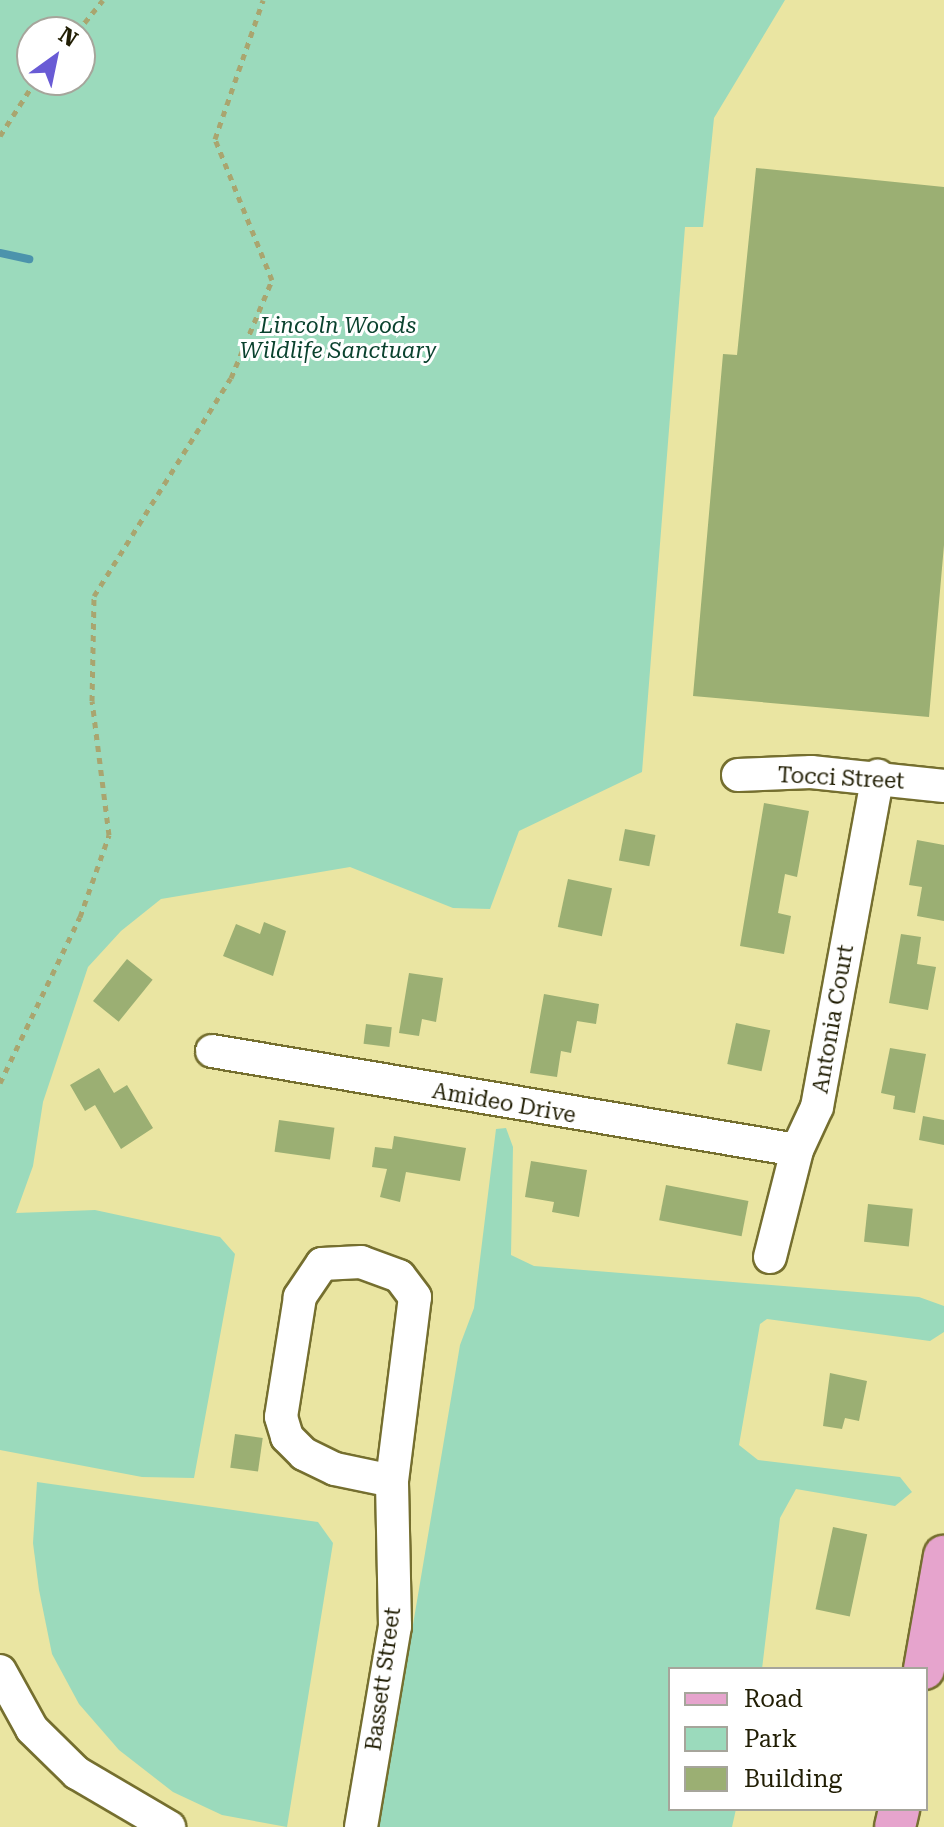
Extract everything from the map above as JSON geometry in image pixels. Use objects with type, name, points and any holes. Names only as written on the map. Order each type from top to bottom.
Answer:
[{"type":"main road","points":[[924,1667],[944,1556]]},
{"type":"street","name":"Tocci Street","points":[[738,775],[878,776],[944,786]]},
{"type":"street","name":"Antonia Court","points":[[770,1257],[797,1150],[817,1107],[878,776]]},
{"type":"street","name":"Amideo Drive","points":[[212,1051],[797,1150]]},
{"type":"street","name":"Bassett Street","points":[[361,1827],[395,1626],[392,1481],[415,1297],[399,1276],[361,1262],[322,1264],[300,1297],[281,1417],[287,1437],[304,1454],[335,1469],[392,1481]]},
{"type":"street","points":[[0,1671],[32,1729],[77,1773],[169,1827]]},
{"type":"path","points":[[90,16],[103,0]]},
{"type":"path","points":[[0,1083],[80,917],[109,835],[92,701],[94,596],[231,378],[272,280],[215,139],[263,0]]},
{"type":"path","points":[[0,136],[26,96]]},
{"type":"green space","name":"Lincoln Woods Wildlife Sanctuary","points":[[0,0],[785,0],[714,118],[703,227],[685,227],[642,772],[519,831],[490,909],[453,908],[350,867],[161,899],[121,931],[88,967],[43,1102],[33,1166],[16,1213],[95,1210],[220,1237],[235,1254],[194,1478],[142,1477],[0,1450]]},
{"type":"green space","points":[[506,1128],[513,1147],[511,1255],[534,1266],[919,1297],[944,1306],[944,1332],[930,1341],[767,1319],[760,1324],[739,1445],[758,1460],[900,1477],[912,1492],[895,1506],[796,1489],[780,1518],[762,1667],[668,1667],[668,1811],[736,1811],[732,1827],[379,1827],[460,1345],[474,1308],[496,1129]]},
{"type":"green space","points":[[37,1482],[318,1522],[333,1543],[287,1827],[222,1815],[173,1792],[119,1750],[79,1704],[52,1654],[39,1590],[33,1543]]},
{"type":"building","points":[[756,168],[944,187],[944,545],[929,717],[693,696],[723,354],[737,355]]},
{"type":"building","points":[[764,803],[809,811],[797,877],[785,874],[778,913],[791,916],[784,954],[740,946]]},
{"type":"building","points":[[625,829],[655,835],[649,866],[619,860]]},
{"type":"building","points":[[917,840],[944,845],[944,921],[917,916],[922,887],[909,885]]},
{"type":"building","points":[[568,879],[612,888],[602,936],[558,927]]},
{"type":"building","points":[[264,922],[286,931],[273,976],[223,956],[236,924],[260,934]]},
{"type":"building","points":[[901,934],[921,937],[917,964],[936,967],[928,1010],[889,1003]]},
{"type":"building","points":[[127,959],[153,980],[119,1022],[93,1001]]},
{"type":"building","points":[[409,973],[443,978],[436,1022],[422,1019],[419,1036],[399,1033]]},
{"type":"building","points":[[544,994],[599,1004],[596,1024],[577,1021],[571,1053],[561,1051],[557,1077],[530,1073]]},
{"type":"building","points":[[736,1023],[770,1030],[762,1071],[727,1064]]},
{"type":"building","points":[[366,1024],[392,1027],[389,1047],[364,1044]]},
{"type":"building","points":[[890,1048],[926,1054],[915,1113],[893,1109],[895,1096],[881,1093]]},
{"type":"building","points":[[99,1068],[114,1093],[127,1085],[153,1128],[121,1149],[95,1105],[85,1111],[70,1085]]},
{"type":"building","points":[[923,1116],[944,1120],[944,1145],[919,1140]]},
{"type":"building","points":[[279,1120],[334,1128],[330,1159],[275,1152]]},
{"type":"building","points":[[394,1136],[466,1148],[460,1181],[406,1172],[400,1202],[380,1197],[387,1169],[372,1167],[375,1147],[392,1149]]},
{"type":"building","points":[[531,1161],[587,1170],[579,1217],[552,1212],[554,1202],[525,1197]]},
{"type":"building","points":[[666,1185],[748,1201],[742,1236],[659,1220]]},
{"type":"building","points":[[868,1204],[913,1209],[909,1246],[864,1242]]},
{"type":"building","points":[[830,1373],[867,1381],[859,1421],[845,1418],[842,1429],[823,1426]]},
{"type":"building","points":[[235,1434],[263,1438],[258,1472],[230,1468]]},
{"type":"building","points":[[833,1527],[867,1534],[850,1616],[816,1609]]},
{"type":"waterway","points":[[0,253],[29,259]]}]
